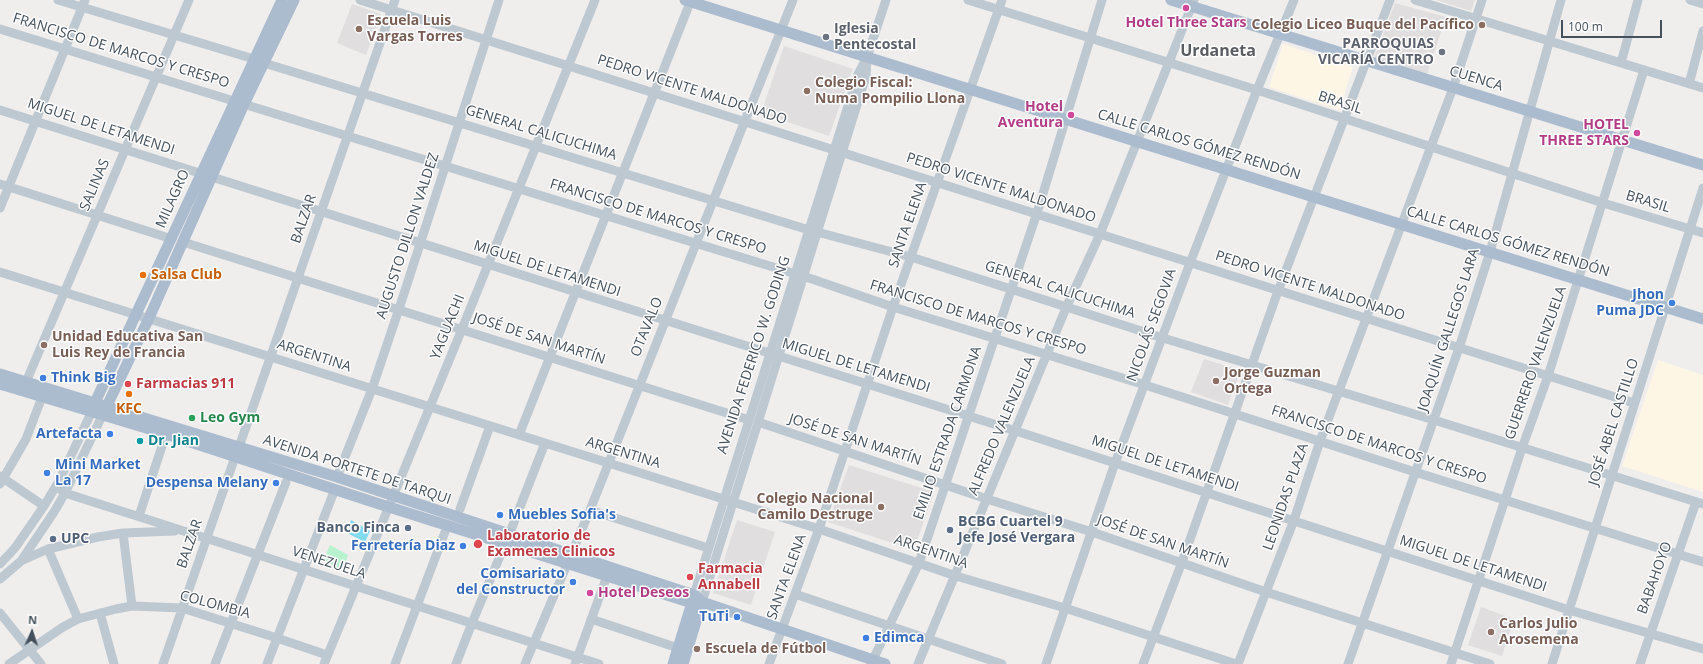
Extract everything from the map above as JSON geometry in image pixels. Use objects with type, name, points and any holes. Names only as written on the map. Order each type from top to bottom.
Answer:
[{"type":"main road","name":"MILAGRO","points":[[259,61],[282,0]]},
{"type":"main road","name":"MILAGRO","points":[[94,407],[136,314],[178,240],[239,102],[259,61],[294,0]]},
{"type":"main road","name":"CUENCA","points":[[1171,0],[1192,3],[1281,34],[1703,166]]},
{"type":"main road","name":"CALLE CARLOS GÓMEZ RENDÓN","points":[[689,1],[1703,319]]},
{"type":"main road","points":[[105,410],[149,318],[178,240]]},
{"type":"main road","name":"AVENIDA PORTETE DE TARQUI","points":[[0,374],[94,407]]},
{"type":"main road","name":"AVENIDA PORTETE DE TARQUI","points":[[0,384],[42,396],[105,410],[237,452],[335,489],[390,502],[507,539],[783,629],[872,662],[885,664]]},
{"type":"main road","name":"AVENIDA PORTETE DE TARQUI","points":[[105,410],[166,434],[337,477],[390,502]]},
{"type":"main road","name":"AVENIDA PORTETE DE TARQUI","points":[[569,560],[607,576],[696,600]]},
{"type":"main road","name":"AVENIDA FEDERICO W. GODING","points":[[673,664],[696,600]]},
{"type":"main road","name":"AVENIDA FEDERICO W. GODING","points":[[683,664],[696,600]]},
{"type":"street","name":"GENERAL CALICUCHIMA","points":[[58,0],[84,4],[174,35],[623,173],[813,231],[911,257],[1066,308],[1700,503]]},
{"type":"street","name":"SALINAS","points":[[26,382],[189,0]]},
{"type":"street","name":"PEDRO VICENTE MALDONADO","points":[[360,0],[1634,403]]},
{"type":"street","name":"BALZAR","points":[[163,664],[395,0]]},
{"type":"street","name":"AUGUSTO DILLON VALDEZ","points":[[337,477],[372,389],[499,0]]},
{"type":"street","name":"YAGUACHI","points":[[325,660],[462,329],[594,0]]},
{"type":"street","name":"OTAVALO","points":[[525,664],[590,510],[793,0]]},
{"type":"street","name":"AVENIDA FEDERICO W. GODING","points":[[696,600],[800,276],[838,151],[858,74],[867,57],[886,0]]},
{"type":"street","name":"BRASIL","points":[[968,0],[1257,90],[1344,120],[1603,203],[1703,233]]},
{"type":"street","name":"SANTA ELENA","points":[[770,664],[819,529],[867,384],[1002,0]]},
{"type":"street","name":"EMILIO ESTRADA CARMONA","points":[[872,662],[919,563],[968,416],[996,338],[1010,289],[1037,213],[1064,119],[1102,0]]},
{"type":"street","name":"NICOLÁS SEGOVIA","points":[[1046,664],[1115,463],[1190,263],[1257,90],[1294,0]]},
{"type":"street","points":[[1143,664],[1182,562],[1278,290],[1390,0]]},
{"type":"street","points":[[1415,0],[1703,88]]},
{"type":"street","name":"LEONIDAS PLAZA","points":[[1237,664],[1294,520],[1320,441],[1453,88],[1482,0]]},
{"type":"street","name":"JOAQUÍN GALLEGOS LARA","points":[[1348,664],[1459,348],[1490,252],[1561,0]]},
{"type":"street","points":[[1621,63],[1638,0]]},
{"type":"street","points":[[1690,0],[1703,4]]},
{"type":"street","points":[[519,435],[623,173],[689,1]]},
{"type":"street","name":"ALFREDO VALENZUELA","points":[[918,664],[956,576],[1066,308],[1100,234],[1192,3]]},
{"type":"street","points":[[0,208],[4,185],[36,121],[64,48],[84,4]]},
{"type":"street","name":"FRANCISCO DE MARCOS Y CRESPO","points":[[0,29],[800,276],[1703,562]]},
{"type":"street","points":[[1689,84],[1703,31]]},
{"type":"street","name":"GUERRERO VALENZUELA","points":[[1451,664],[1480,580],[1522,448],[1548,376],[1644,70]]},
{"type":"street","name":"MIGUEL DE LETAMENDI","points":[[0,110],[1016,431],[1569,610],[1703,649]]},
{"type":"street","name":"JOSÉ DE SAN MARTÍN","points":[[4,185],[754,421],[1182,562],[1266,592],[1490,664]]},
{"type":"street","name":"JOSÉ ABEL CASTILLO","points":[[1552,664],[1703,188]]},
{"type":"street","name":"ARGENTINA","points":[[0,272],[819,529],[956,576],[1065,608],[1153,638],[1237,664]]},
{"type":"street","points":[[42,396],[26,439],[1,480],[44,506]]},
{"type":"street","points":[[0,564],[15,548],[59,481],[94,407]]},
{"type":"street","points":[[0,579],[21,561],[54,512],[65,493],[105,410]]},
{"type":"street","points":[[460,509],[490,426]]},
{"type":"street","points":[[139,516],[166,434]]},
{"type":"street","points":[[456,664],[544,443]]},
{"type":"street","points":[[59,481],[61,490],[65,493]]},
{"type":"street","points":[[215,664],[286,482]]},
{"type":"street","points":[[267,664],[335,489]]},
{"type":"street","name":"VENEZUELA","points":[[65,493],[534,643],[576,661],[599,664]]},
{"type":"street","name":"AVENIDA FEDERICO W. GODING","points":[[696,600],[708,548],[728,501]]},
{"type":"street","name":"BABAHOYO","points":[[1640,664],[1678,554],[1700,503]]},
{"type":"street","points":[[590,510],[708,548]]},
{"type":"street","points":[[21,561],[48,549],[85,539],[123,533],[155,531],[187,532]]},
{"type":"street","points":[[395,664],[445,532]]},
{"type":"street","points":[[123,533],[132,606]]},
{"type":"street","points":[[48,549],[78,619]]},
{"type":"street","points":[[576,661],[607,576]]},
{"type":"street","points":[[795,594],[1002,664]]},
{"type":"street","name":"COLOMBIA","points":[[9,664],[63,627],[78,619],[132,606],[182,608],[278,638],[325,660]]},
{"type":"street","points":[[0,613],[41,664]]},
{"type":"street","points":[[100,613],[114,664]]},
{"type":"street","points":[[591,619],[678,648]]},
{"type":"shaded area","points":[[1436,0],[1475,0],[1471,11]]},
{"type":"shaded area","points":[[1395,3],[1446,17],[1427,74],[1374,58]]},
{"type":"shaded area","name":"Escuela Luis Vargas Torres","points":[[352,4],[381,14],[366,55],[337,43]]},
{"type":"shaded area","points":[[1283,44],[1353,67],[1339,110],[1269,87]]},
{"type":"shaded area","name":"Colegio Fiscal: Numa Pompilio Llona","points":[[784,46],[853,69],[829,136],[761,113]]},
{"type":"shaded area","name":"Jorge Guzman Ortega","points":[[1204,359],[1241,370],[1228,405],[1191,392]]},
{"type":"shaded area","points":[[1658,360],[1703,375],[1703,492],[1622,466]]},
{"type":"shaded area","name":"Colegio Nacional Camilo Destruge","points":[[849,465],[934,492],[914,550],[828,522]]},
{"type":"shaded area","points":[[737,520],[775,532],[751,605],[713,593]]},
{"type":"shaded area","name":"Carlos Julio Arosemena","points":[[1481,607],[1514,619],[1502,656],[1468,645]]},
{"type":"green space","points":[[330,545],[348,555],[343,570],[323,561]]},
{"type":"water","points":[[351,520],[370,531],[365,542],[347,533]]},
{"type":"place","name":"Hotel Three Stars","points":[[1186,8]]},
{"type":"place","name":"Colegio Liceo Buque del Pacífico","points":[[1482,25]]},
{"type":"place","name":"Escuela Luis Vargas Torres","points":[[359,29]]},
{"type":"place","name":"Iglesia Pentecostal","points":[[826,37]]},
{"type":"place","name":"PARROQUIAS VICARÍA CENTRO","points":[[1442,52]]},
{"type":"place","name":"Colegio Fiscal: Numa Pompilio Llona","points":[[807,91]]},
{"type":"place","name":"Hotel Aventura","points":[[1071,115]]},
{"type":"place","name":"HOTEL THREE STARS","points":[[1637,133]]},
{"type":"place","name":"Salsa Club","points":[[143,275]]},
{"type":"place","name":"Jhon Puma JDC","points":[[1672,303]]},
{"type":"place","name":"Unidad Educativa San Luis Rey de Francia","points":[[44,345]]},
{"type":"place","name":"Think Big","points":[[43,378]]},
{"type":"place","name":"Jorge Guzman Ortega","points":[[1216,381]]},
{"type":"place","name":"Farmacias 911","points":[[128,384]]},
{"type":"place","name":"KFC","points":[[129,394]]},
{"type":"place","name":"Leo Gym","points":[[192,418]]},
{"type":"place","name":"Artefacta","points":[[110,434]]},
{"type":"place","name":"Dr. Jian","points":[[140,441]]},
{"type":"place","name":"Mini Market La 17","points":[[47,473]]},
{"type":"place","name":"Despensa Melany","points":[[276,483]]},
{"type":"place","name":"Colegio Nacional Camilo Destruge","points":[[881,507]]},
{"type":"place","name":"Muebles Sofia's","points":[[500,515]]},
{"type":"place","name":"Banco Finca","points":[[408,528]]},
{"type":"place","name":"BCBG Cuartel 9 Jefe José Vergara","points":[[950,530]]},
{"type":"place","name":"UPC","points":[[53,539]]},
{"type":"place","name":"Laboratorio de Examenes Clinicos","points":[[478,544]]},
{"type":"place","name":"Ferretería Diaz","points":[[463,546]]},
{"type":"place","name":"Farmacia Annabell","points":[[690,577]]},
{"type":"place","name":"Comisariato del Constructor","points":[[573,582]]},
{"type":"place","name":"Hotel Deseos","points":[[590,593]]},
{"type":"place","name":"TuTi","points":[[737,617]]},
{"type":"place","name":"Carlos Julio Arosemena","points":[[1491,632]]},
{"type":"place","name":"Edimca","points":[[866,638]]},
{"type":"place","name":"Escuela de Fútbol","points":[[697,649]]},
{"type":"district","name":"Urdaneta","points":[[1218,51]]}]
